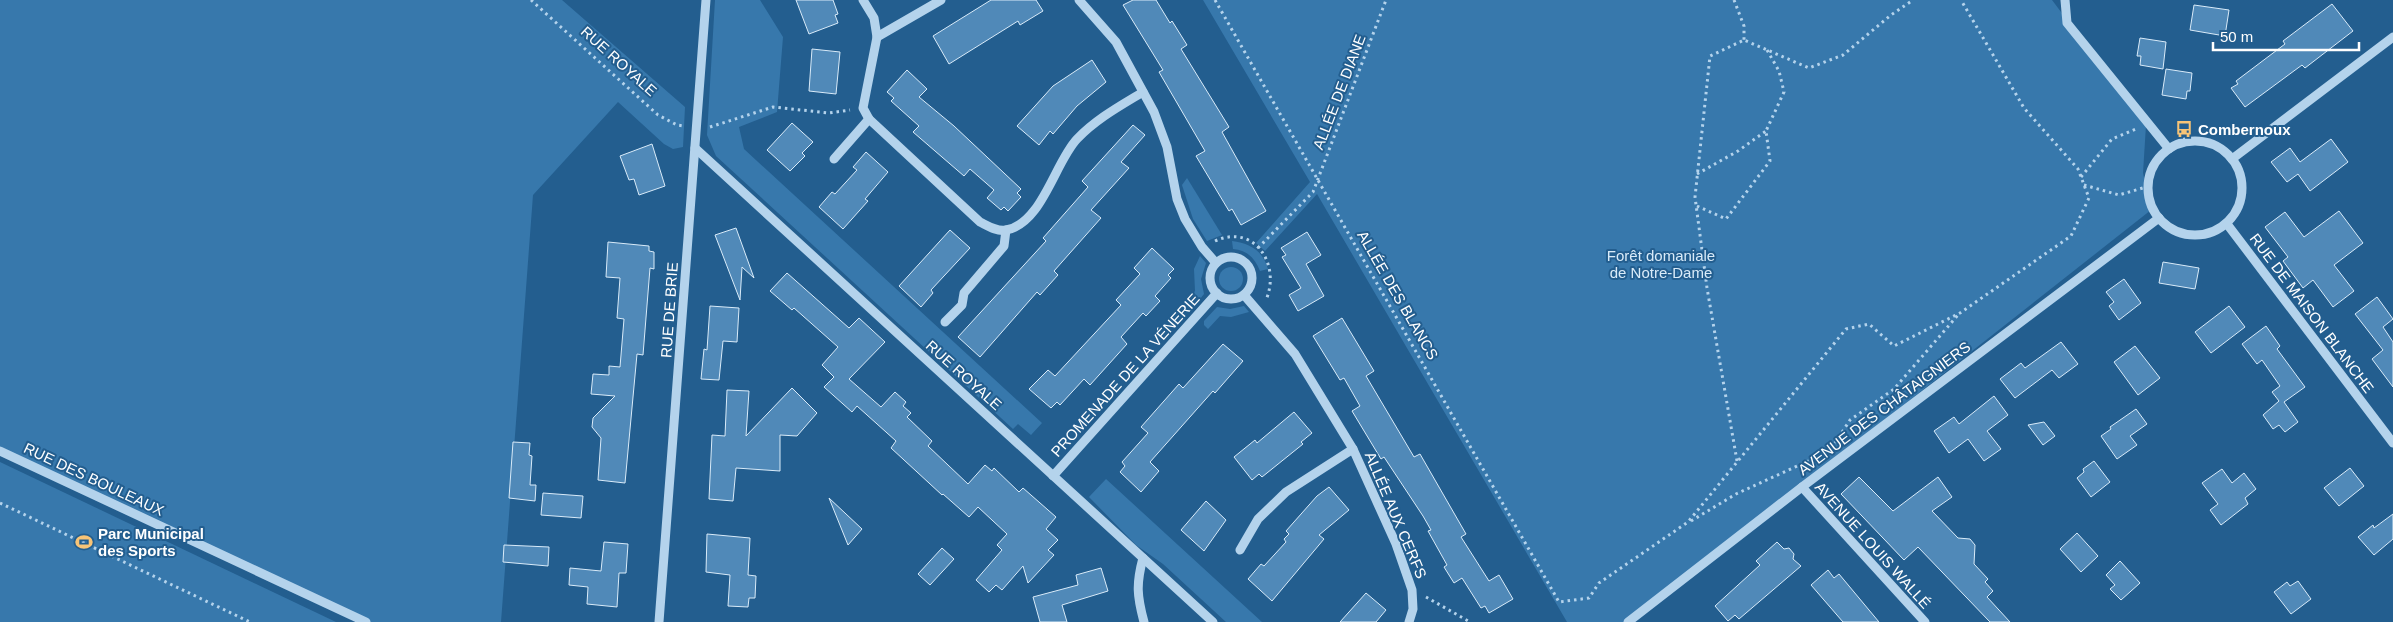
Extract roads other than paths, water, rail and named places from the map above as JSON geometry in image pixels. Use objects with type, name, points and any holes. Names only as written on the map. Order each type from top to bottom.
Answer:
[{"type":"street","name":"RUE DE BRIE","points":[[659,622],[706,0]]},
{"type":"street","points":[[863,0],[874,18],[877,37],[863,108],[870,119],[980,222],[993,228],[1006,230],[1024,222],[1041,202],[1076,140],[1099,119],[1143,92]]},
{"type":"street","points":[[877,37],[941,0]]},
{"type":"street","points":[[1079,0],[1116,42],[1154,112],[1167,147],[1177,199],[1185,219],[1203,248],[1216,263]]},
{"type":"street","points":[[2065,0],[2067,23],[2169,149]]},
{"type":"street","points":[[2232,159],[2393,37]]},
{"type":"street","points":[[834,159],[870,119]]},
{"type":"street","points":[[2196,141],[2209,143],[2222,150],[2232,159],[2239,172],[2242,186],[2241,200],[2236,213],[2226,224],[2214,232],[2199,236],[2184,234],[2170,228],[2159,218],[2151,204],[2148,189],[2150,174],[2158,160],[2169,149],[2182,143],[2196,141]]},
{"type":"street","name":"RUE ROYALE","points":[[695,148],[1213,622]]},
{"type":"street","name":"AVENUE DES CHÂTAIGNIERS","points":[[1628,622],[1802,487],[2159,218]]},
{"type":"street","name":"RUE DE MAISON BLANCHE","points":[[2226,224],[2393,442]]},
{"type":"street","points":[[945,322],[962,305],[964,293],[1004,246],[1006,230]]},
{"type":"street","points":[[1227,257],[1245,262],[1252,272],[1252,279],[1244,295],[1230,299],[1217,293],[1211,282],[1212,269],[1216,263],[1227,257]]},
{"type":"street","name":"PROMENADE DE LA VÉNERIE","points":[[1053,476],[1217,293]]},
{"type":"street","name":"ALLÉE AUX CERFS","points":[[1244,295],[1295,354],[1353,449],[1396,544],[1412,590],[1413,609],[1409,622]]},
{"type":"street","name":"ALLÉE AUX CERFS","points":[[1240,550],[1258,519],[1286,492],[1353,449]]},
{"type":"street","name":"RUE DES BOULEAUX","points":[[0,451],[366,622]]},
{"type":"street","name":"AVENUE LOUIS WALLÉ","points":[[1802,487],[1925,622]]},
{"type":"street","points":[[1143,558],[1137,581],[1138,600],[1144,622]]},
{"type":"place","name":"Combernoux","points":[[2184,129]]},
{"type":"place","name":"Parc Municipal des Sports","points":[[84,542]]},
{"type":"park label","name":"Forêt domaniale de Notre-Dame","points":[[1661,264]]}]
